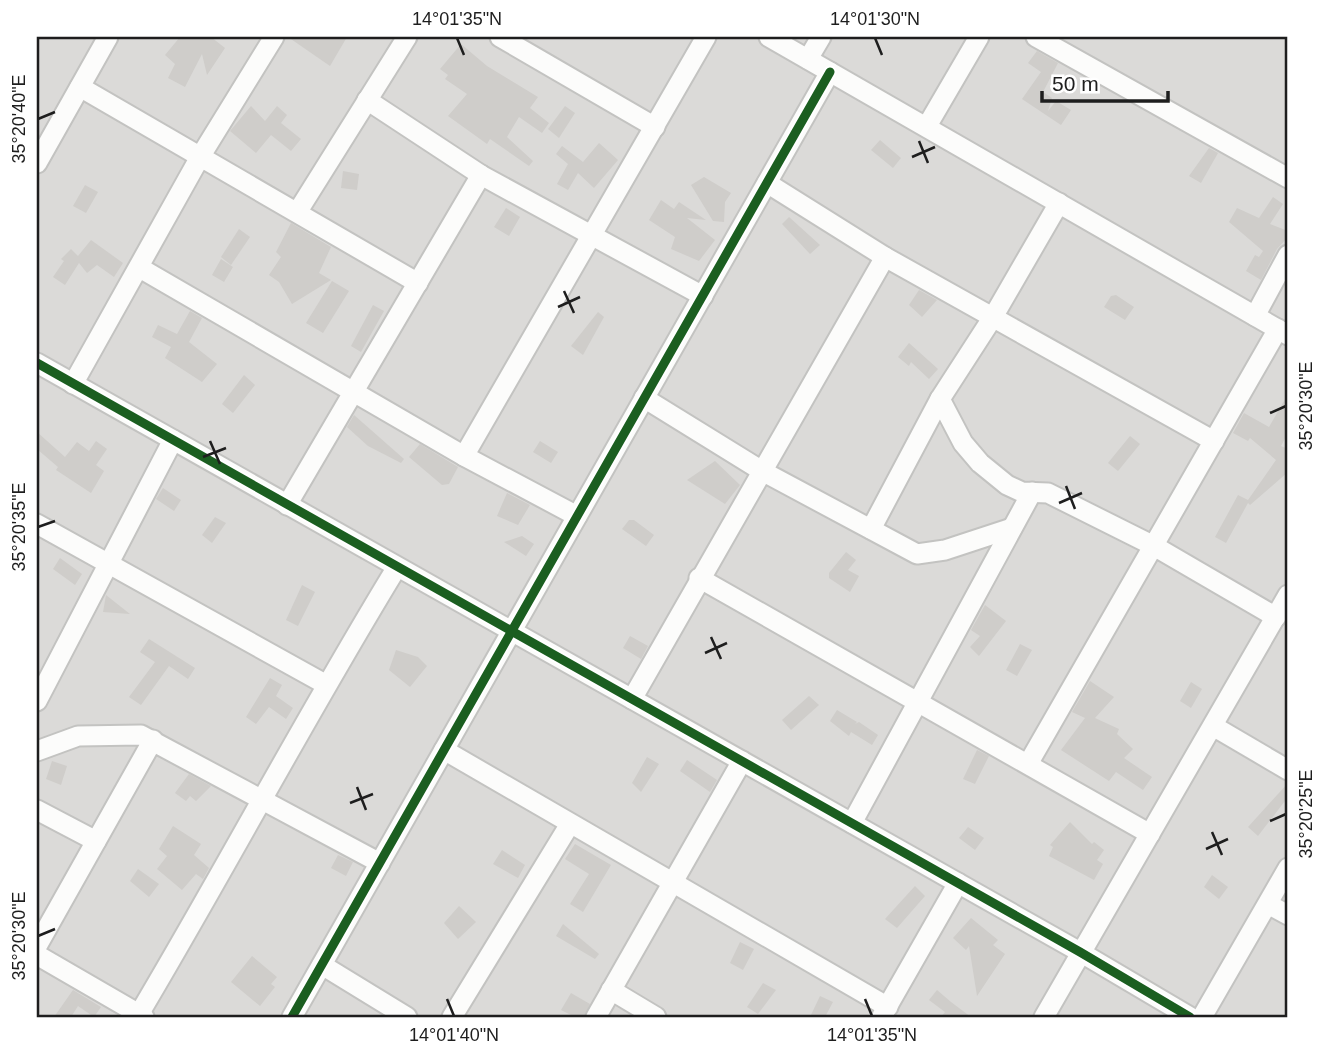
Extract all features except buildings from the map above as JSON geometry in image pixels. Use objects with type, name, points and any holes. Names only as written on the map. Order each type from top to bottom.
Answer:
[{"type":"street","points":[[37,163],[108,37]]},
{"type":"street","points":[[73,384],[200,157],[274,37]]},
{"type":"street","points":[[298,211],[407,37]]},
{"type":"street","points":[[500,37],[655,127]]},
{"type":"street","points":[[464,456],[706,37]]},
{"type":"street","points":[[769,37],[1283,332],[1214,441],[1028,764]]},
{"type":"street","points":[[808,59],[821,37]]},
{"type":"street","points":[[928,126],[979,37]]},
{"type":"street","points":[[1037,37],[1288,178]]},
{"type":"street","points":[[292,1017],[830,72]]},
{"type":"street","points":[[80,87],[418,283]]},
{"type":"street","points":[[367,100],[481,175],[703,296]]},
{"type":"street","points":[[287,505],[481,175]]},
{"type":"street","points":[[767,183],[884,257],[1214,441]]},
{"type":"street","points":[[871,529],[940,399],[993,317],[1059,203]]},
{"type":"street","points":[[1255,316],[1288,255]]},
{"type":"street","points":[[632,699],[884,257]]},
{"type":"street","points":[[140,268],[464,456],[577,516]]},
{"type":"street","points":[[37,363],[1080,952],[1190,1017]]},
{"type":"street","points":[[644,398],[762,471],[920,554],[1012,528]]},
{"type":"street","points":[[940,399],[957,434],[980,463],[1016,490],[1048,494],[1154,545],[1276,617]]},
{"type":"street","points":[[37,701],[173,440]]},
{"type":"street","points":[[852,823],[1032,492]]},
{"type":"street","points":[[37,524],[325,684]]},
{"type":"street","points":[[37,955],[142,1016],[325,684],[397,567]]},
{"type":"street","points":[[699,578],[1150,834]]},
{"type":"street","points":[[1044,1017],[1288,595]]},
{"type":"street","points":[[1213,726],[1288,769]]},
{"type":"street","points":[[37,751],[64,740],[97,734],[133,734],[153,740],[380,863]]},
{"type":"street","points":[[37,946],[153,740]]},
{"type":"street","points":[[444,750],[673,883],[885,1012],[958,883]]},
{"type":"street","points":[[596,1017],[742,761]]},
{"type":"street","points":[[37,810],[96,841]]},
{"type":"street","points":[[452,1017],[569,824]]},
{"type":"street","points":[[1202,1017],[1288,868]]},
{"type":"street","points":[[1268,904],[1288,915]]},
{"type":"street","points":[[322,965],[407,1017]]},
{"type":"street","points":[[611,990],[656,1017]]},
{"type":"shaded area","points":[[37,37],[1288,37],[1288,1017],[37,1017]]},
{"type":"cycle path","points":[[292,1017],[830,72]]},
{"type":"cycle path","points":[[37,363],[1080,952],[1190,1017]]}]
